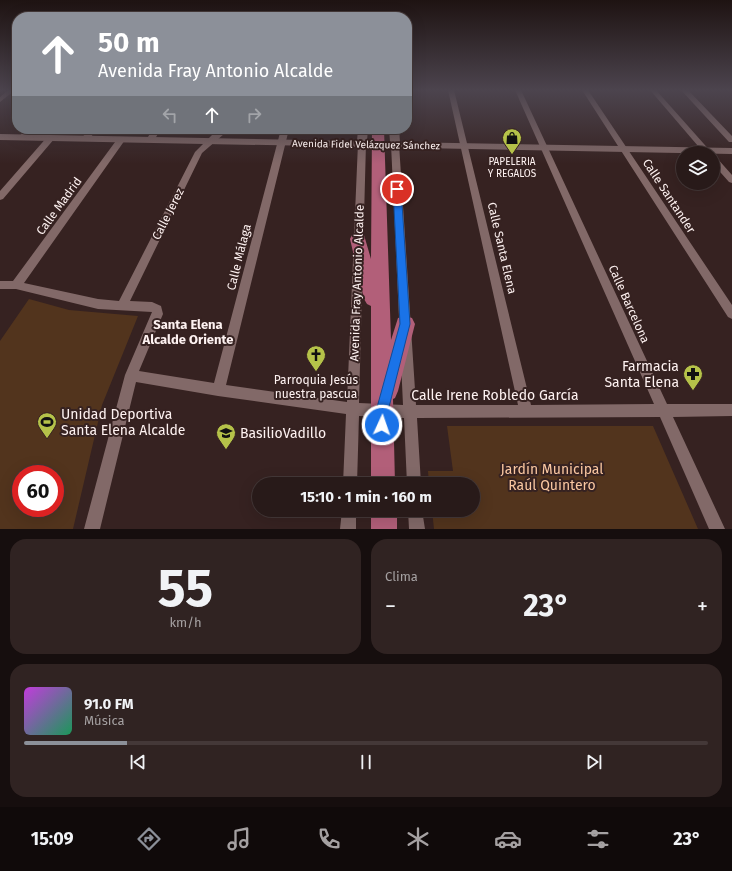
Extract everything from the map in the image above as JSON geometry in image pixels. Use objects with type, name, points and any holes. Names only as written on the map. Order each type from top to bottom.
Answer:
[{"type":"main road","name":"Avenida Fray Antonio Alcalde","points":[[378,140],[383,477]]},
{"type":"main road","points":[[358,239],[380,326]]},
{"type":"main road","points":[[382,411],[405,324]]},
{"type":"main road","points":[[384,517],[384,529]]},
{"type":"street","name":"Calle Santa Elena","points":[[457,115],[526,412]]},
{"type":"street","name":"Calle Barcelona","points":[[529,115],[717,529]]},
{"type":"street","name":"Calle Santander","points":[[602,115],[732,314]]},
{"type":"street","points":[[675,115],[702,146]]},
{"type":"street","points":[[708,115],[732,140]]},
{"type":"street","points":[[22,138],[26,134]]},
{"type":"street","points":[[85,139],[89,134]]},
{"type":"street","points":[[150,140],[154,134]]},
{"type":"street","name":"Calle Jerez","points":[[122,306],[199,152],[219,134]]},
{"type":"street","name":"Calle Málaga","points":[[218,390],[284,134]]},
{"type":"street","name":"Avenida Fray Antonio Alcalde","points":[[370,134],[378,140],[405,324],[414,477]]},
{"type":"street","name":"Avenida Fray Antonio Alcalde","points":[[350,477],[354,409],[358,239],[378,140],[387,134]]},
{"type":"street","name":"Avenida Fidel Velázquez Sánchez","points":[[0,137],[281,143],[378,140],[464,145],[676,151]]},
{"type":"street","points":[[0,197],[51,138]]},
{"type":"street","name":"Calle Madrid","points":[[16,285],[121,140]]},
{"type":"street","name":"Avenida Fidel Velázquez Sánchez","points":[[720,151],[732,151]]},
{"type":"street","points":[[720,166],[732,180]]},
{"type":"street","points":[[0,285],[16,285],[76,300],[122,306],[152,307],[157,309],[131,375],[92,529]]},
{"type":"street","name":"Calle Irene Robledo García","points":[[131,375],[218,390],[354,409],[382,411],[526,412],[732,410]]},
{"type":"street","points":[[348,529],[349,517]]},
{"type":"street","points":[[416,517],[417,529]]},
{"type":"green space","name":"Unidad Deportiva Santa Elena Alcalde","points":[[29,299],[69,310],[138,316],[102,405],[73,529],[0,529],[0,341]]},
{"type":"green space","name":"Jardín Municipal Raúl Quintero","points":[[447,426],[653,426],[698,529],[434,529],[433,517],[480,517],[480,477],[428,477],[428,471],[453,471]]},
{"type":"place","name":"PAPELERIA Y REGALOS","points":[[512,155]]},
{"type":"place","name":"Parroquia Jesús nuestra pascua","points":[[316,372]]},
{"type":"place","name":"Farmacia Santa Elena","points":[[693,391]]},
{"type":"place","name":"Unidad Deportiva Santa Elena Alcalde","points":[[47,439]]},
{"type":"place","name":"BasilioVadillo","points":[[226,450]]},
{"type":"district","name":"Santa Elena Alcalde Oriente","points":[[188,332]]},
{"type":"route","points":[[382,425],[382,411],[405,324],[397,189]]}]
